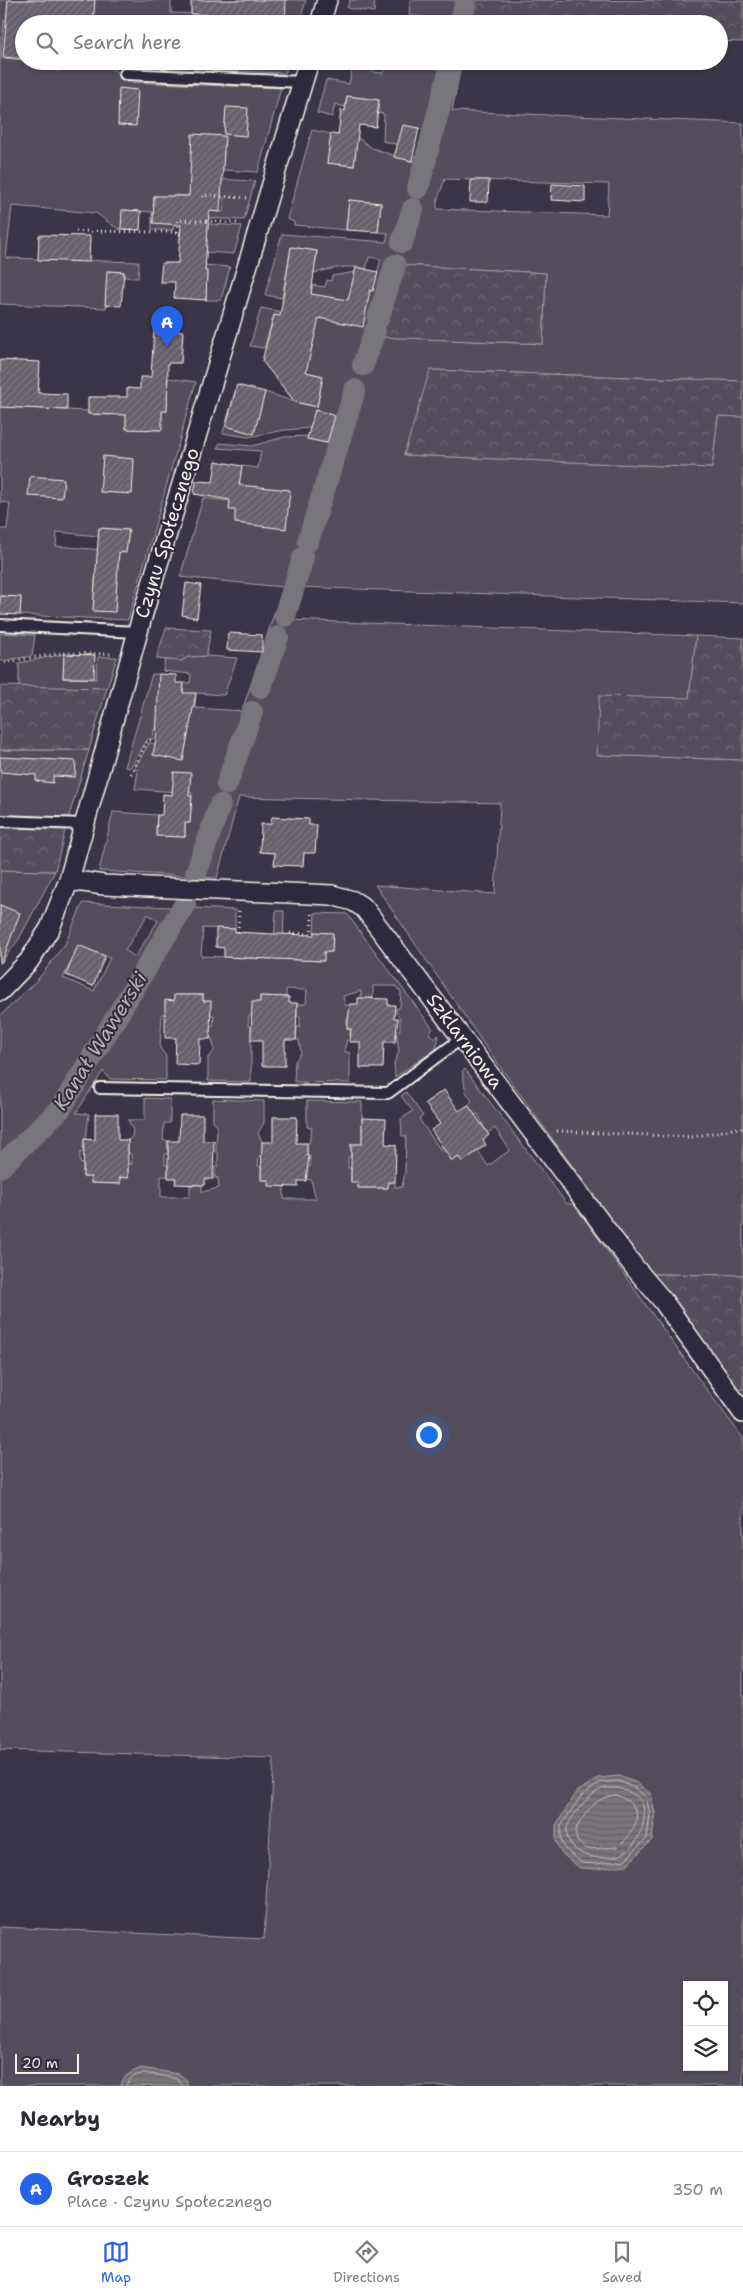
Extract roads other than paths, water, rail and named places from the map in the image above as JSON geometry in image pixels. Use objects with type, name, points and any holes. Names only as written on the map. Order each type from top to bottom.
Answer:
[{"type":"street","points":[[323,15],[327,0]]},
{"type":"street","name":"Czynu Społecznego","points":[[0,991],[29,961],[50,928],[69,880],[137,632],[306,70]]},
{"type":"street","name":"Szklarniowa","points":[[69,880],[114,886],[332,896],[353,901],[368,911],[635,1268],[663,1301],[743,1413]]},
{"type":"lane","points":[[125,74],[303,82]]},
{"type":"lane","points":[[0,625],[137,632]]},
{"type":"lane","points":[[0,821],[84,824]]},
{"type":"lane","points":[[100,1088],[388,1094],[462,1038]]},
{"type":"water","points":[[619,1776],[637,1783],[651,1794],[655,1813],[652,1840],[627,1865],[596,1869],[580,1868],[561,1853],[556,1841],[556,1825],[577,1792],[598,1778]]},
{"type":"water","points":[[141,2068],[179,2074],[186,2079],[188,2086],[121,2086],[123,2079]]},
{"type":"waterway","name":"Kanał Wawerski","points":[[463,15],[466,0]]},
{"type":"waterway","name":"Kanał Wawerski","points":[[418,188],[450,70]]},
{"type":"waterway","name":"Kanał Wawerski","points":[[402,242],[413,209]]},
{"type":"waterway","name":"Kanał Wawerski","points":[[378,319],[395,265]]},
{"type":"waterway","name":"Kanał Wawerski","points":[[363,365],[375,331]]},
{"type":"waterway","name":"Kanał Wawerski","points":[[308,541],[355,390]]},
{"type":"waterway","name":"Kanał Wawerski","points":[[285,616],[303,558]]},
{"type":"waterway","name":"Kanał Wawerski","points":[[261,687],[278,637]]},
{"type":"waterway","name":"Kanał Wawerski","points":[[227,784],[252,712]]},
{"type":"waterway","name":"Kanał Wawerski","points":[[196,873],[220,805]]},
{"type":"waterway","name":"Kanał Wawerski","points":[[0,1167],[61,1108],[185,904]]},
{"type":"place","name":"Groszek","points":[[167,347]]}]
